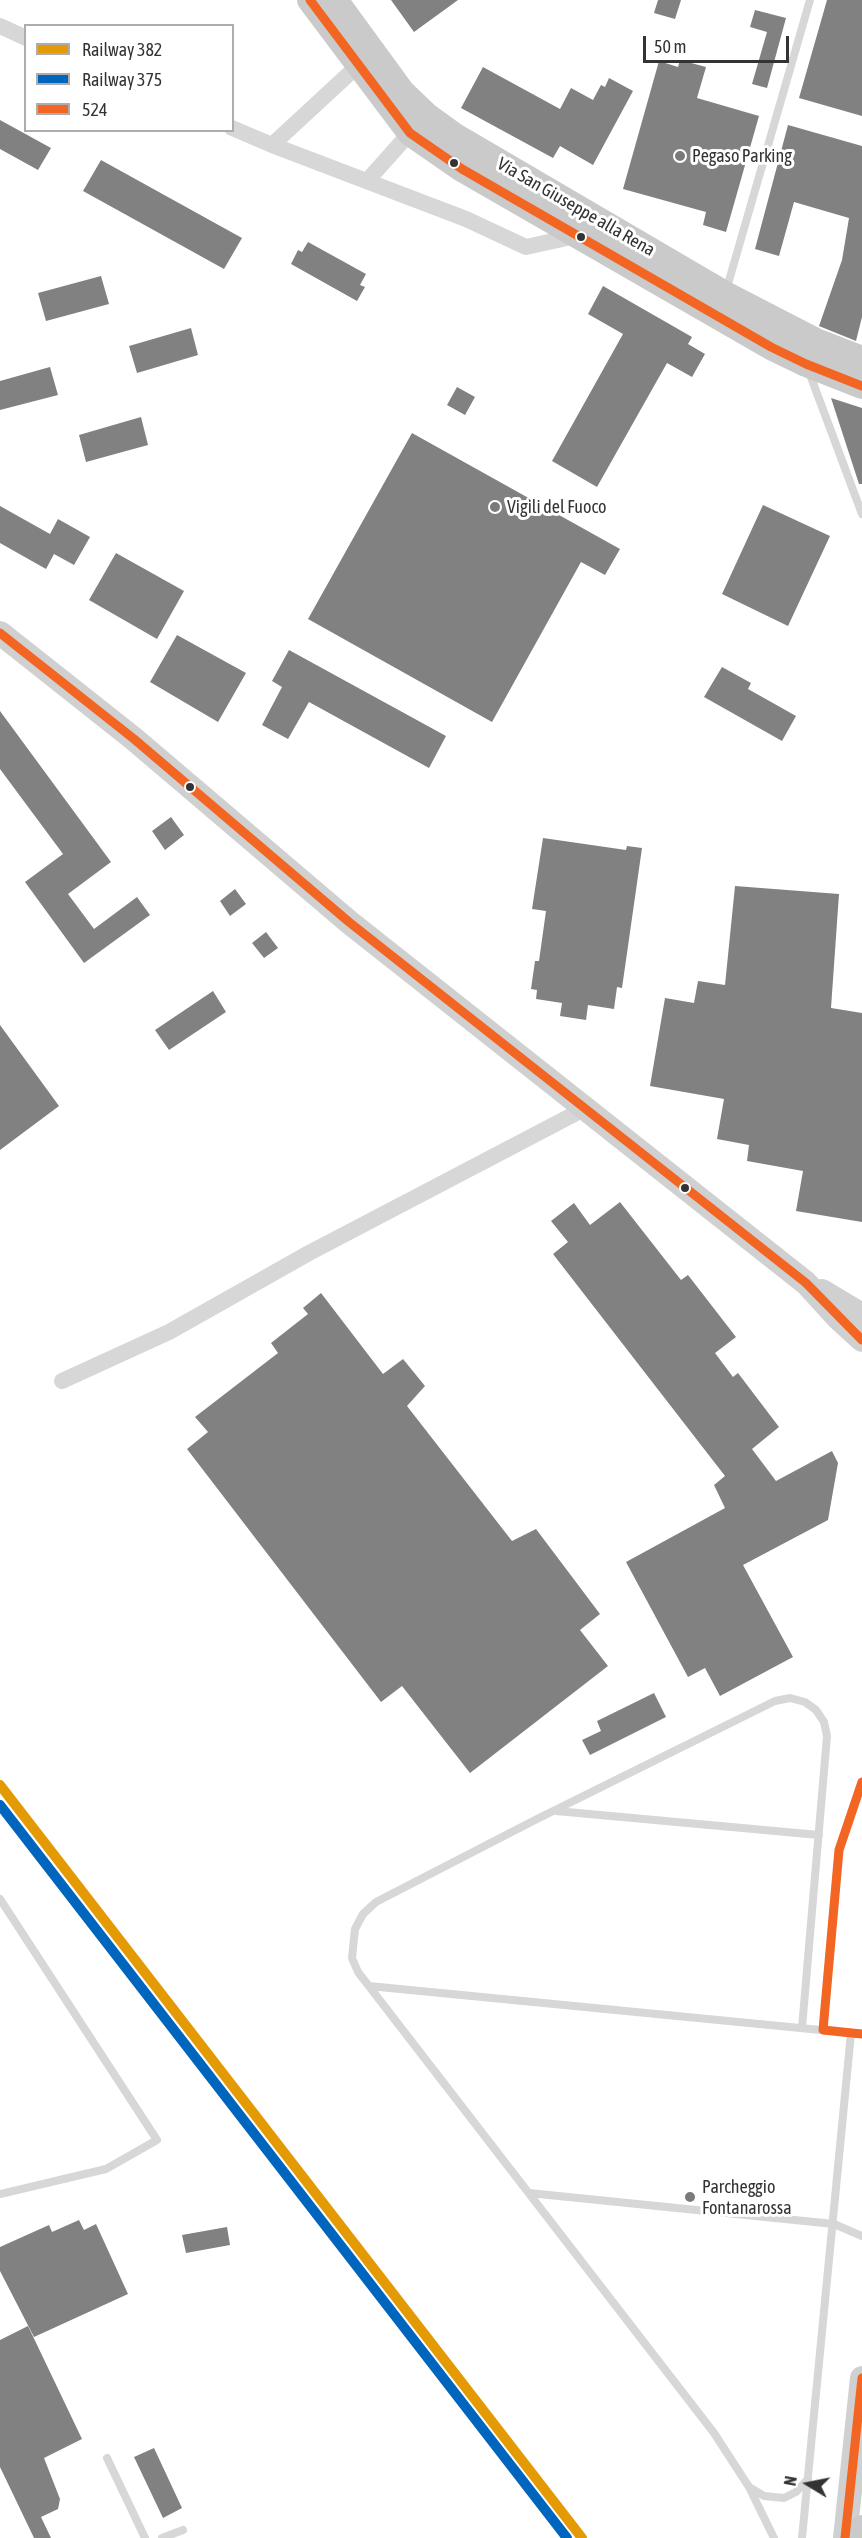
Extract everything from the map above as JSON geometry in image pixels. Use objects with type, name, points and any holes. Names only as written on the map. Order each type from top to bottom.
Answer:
[{"type":"main road","name":"Via San Giuseppe alla Rena","points":[[310,0],[365,58],[418,124],[462,170],[576,236],[619,247],[725,294],[862,386]]},
{"type":"main road","name":"Via San Giuseppe alla Rena","points":[[335,0],[365,58]]},
{"type":"main road","name":"Via San Giuseppe alla Rena","points":[[418,124],[455,136],[771,347],[862,359]]},
{"type":"main road","points":[[861,2538],[862,2528]]},
{"type":"street","points":[[0,26],[24,37]]},
{"type":"street","points":[[272,145],[365,58]]},
{"type":"street","points":[[367,181],[418,124]]},
{"type":"street","points":[[234,129],[466,219],[526,247],[576,236]]},
{"type":"street","points":[[0,633],[134,739],[350,922],[584,1109],[806,1283],[862,1315]]},
{"type":"street","points":[[62,1381],[169,1332],[309,1253],[584,1109]]},
{"type":"street","points":[[806,1283],[862,1340]]},
{"type":"street","points":[[845,2538],[862,2378]]},
{"type":"lane","points":[[725,294],[810,0]]},
{"type":"lane","points":[[811,352],[862,514]]},
{"type":"lane","points":[[774,2538],[749,2487],[714,2433],[358,1972],[352,1958],[355,1929],[363,1914],[376,1902],[775,1701],[790,1698],[805,1702],[816,1710],[825,1722],[827,1736],[802,2028]]},
{"type":"lane","points":[[823,2030],[839,1850],[862,1782]]},
{"type":"lane","points":[[555,1811],[819,1835]]},
{"type":"lane","points":[[0,1899],[157,2140],[106,2169],[0,2194]]},
{"type":"lane","points":[[369,1986],[862,2034]]},
{"type":"lane","points":[[802,2538],[834,2224],[850,2033]]},
{"type":"lane","points":[[529,2193],[834,2224],[862,2236]]},
{"type":"lane","points":[[107,2458],[145,2538]]},
{"type":"lane","points":[[749,2487],[764,2496],[784,2498],[796,2492],[808,2479]]},
{"type":"lane","points":[[162,2538],[183,2530]]},
{"type":"building","points":[[391,0],[458,0],[414,32]]},
{"type":"building","points":[[658,0],[681,0],[675,19],[654,13]]},
{"type":"building","points":[[827,0],[862,0],[862,116],[799,98]]},
{"type":"building","points":[[755,10],[786,18],[767,88],[752,84],[767,32],[750,27]]},
{"type":"building","points":[[680,60],[706,67],[697,98],[759,116],[726,232],[703,225],[706,212],[623,189],[659,61],[678,67]]},
{"type":"building","points":[[483,67],[560,109],[571,88],[593,100],[601,85],[605,87],[609,78],[633,91],[593,165],[560,146],[553,158],[461,108]]},
{"type":"building","points":[[0,120],[51,148],[38,170],[0,149]]},
{"type":"building","points":[[788,125],[862,146],[862,317],[856,341],[819,326],[842,260],[849,218],[794,202],[779,256],[755,249]]},
{"type":"building","points":[[101,160],[242,238],[224,269],[83,191]]},
{"type":"building","points":[[308,242],[366,274],[360,285],[365,287],[357,301],[291,264],[298,250],[302,252]]},
{"type":"building","points":[[101,276],[109,304],[46,321],[38,293]]},
{"type":"building","points":[[603,286],[692,337],[688,344],[705,354],[692,377],[667,363],[597,487],[552,461],[623,334],[588,314]]},
{"type":"building","points":[[191,328],[198,355],[137,373],[129,346]]},
{"type":"building","points":[[50,367],[58,395],[0,410],[0,381]]},
{"type":"building","points":[[457,387],[475,397],[465,415],[447,405]]},
{"type":"building","points":[[831,398],[862,408],[862,484],[859,484]]},
{"type":"building","points":[[141,417],[148,445],[86,462],[79,435]]},
{"type":"building","points":[[412,433],[620,549],[605,575],[581,562],[492,722],[308,619]]},
{"type":"building","points":[[763,505],[830,536],[788,626],[722,594]]},
{"type":"building","points":[[0,506],[50,534],[58,519],[90,537],[74,565],[54,554],[46,569],[0,543]]},
{"type":"building","points":[[116,553],[184,591],[157,639],[89,600]]},
{"type":"building","points":[[177,635],[246,673],[218,722],[150,682]]},
{"type":"building","points":[[289,650],[446,736],[429,768],[309,702],[288,739],[262,725],[282,687],[272,681]]},
{"type":"building","points":[[722,667],[751,683],[748,689],[796,716],[782,741],[704,697]]},
{"type":"building","points":[[0,711],[111,862],[68,894],[94,929],[137,897],[150,915],[84,963],[25,882],[63,854],[0,769]]},
{"type":"building","points":[[171,817],[184,835],[165,850],[152,831]]},
{"type":"building","points":[[543,838],[626,850],[627,846],[642,848],[622,988],[617,987],[614,1009],[588,1005],[586,1020],[560,1016],[562,1003],[536,999],[537,990],[531,989],[535,961],[539,961],[546,911],[532,909]]},
{"type":"building","points":[[735,886],[839,894],[831,1008],[862,1013],[862,1222],[796,1211],[803,1171],[747,1161],[749,1145],[717,1139],[724,1099],[650,1086],[665,998],[694,1003],[698,981],[725,985]]},
{"type":"building","points":[[235,889],[246,904],[230,916],[220,901]]},
{"type":"building","points":[[266,932],[278,948],[264,958],[252,943]]},
{"type":"building","points":[[213,991],[226,1012],[169,1050],[155,1030]]},
{"type":"building","points":[[0,1025],[59,1106],[0,1150]]},
{"type":"building","points":[[620,1202],[681,1280],[688,1275],[736,1337],[715,1353],[733,1377],[738,1373],[779,1427],[752,1449],[776,1481],[832,1451],[838,1463],[828,1520],[743,1565],[793,1657],[720,1696],[705,1668],[688,1677],[626,1562],[725,1508],[714,1485],[725,1476],[553,1254],[568,1242],[551,1221],[574,1203],[590,1225]]},
{"type":"building","points":[[321,1293],[383,1374],[403,1359],[425,1386],[407,1406],[512,1541],[536,1529],[600,1614],[580,1630],[608,1666],[470,1773],[402,1686],[381,1702],[187,1449],[208,1432],[195,1417],[278,1353],[271,1343],[308,1314],[303,1308]]},
{"type":"building","points":[[654,1693],[666,1717],[590,1755],[582,1740],[601,1731],[597,1721]]},
{"type":"building","points":[[79,2220],[84,2230],[96,2224],[128,2294],[34,2337],[0,2271],[0,2247],[49,2225],[52,2232]]},
{"type":"building","points":[[227,2227],[230,2245],[186,2253],[182,2235]]},
{"type":"building","points":[[28,2326],[82,2439],[44,2458],[60,2499],[58,2509],[41,2517],[51,2538],[34,2538],[0,2467],[0,2340]]},
{"type":"building","points":[[154,2448],[182,2508],[163,2518],[134,2457]]},
{"type":"rail line","name":"382","points":[[0,1785],[582,2538]]},
{"type":"rail line","name":"375","points":[[0,1805],[567,2538]]},
{"type":"transit line","name":"524","points":[[310,0],[410,133],[462,169],[771,347],[806,364],[862,386]]},
{"type":"transit line","name":"524","points":[[0,633],[134,739],[349,922],[806,1283],[862,1340]]},
{"type":"transit line","name":"524","points":[[862,1782],[839,1850],[823,2030],[862,2034]]},
{"type":"transit line","name":"524","points":[[845,2538],[862,2378]]},
{"type":"place","name":"Pegaso Parking","points":[[680,156]]},
{"type":"place","name":"Vigili del Fuoco","points":[[495,507]]},
{"type":"place","name":"Parcheggio Fontanarossa","points":[[690,2197]]}]
